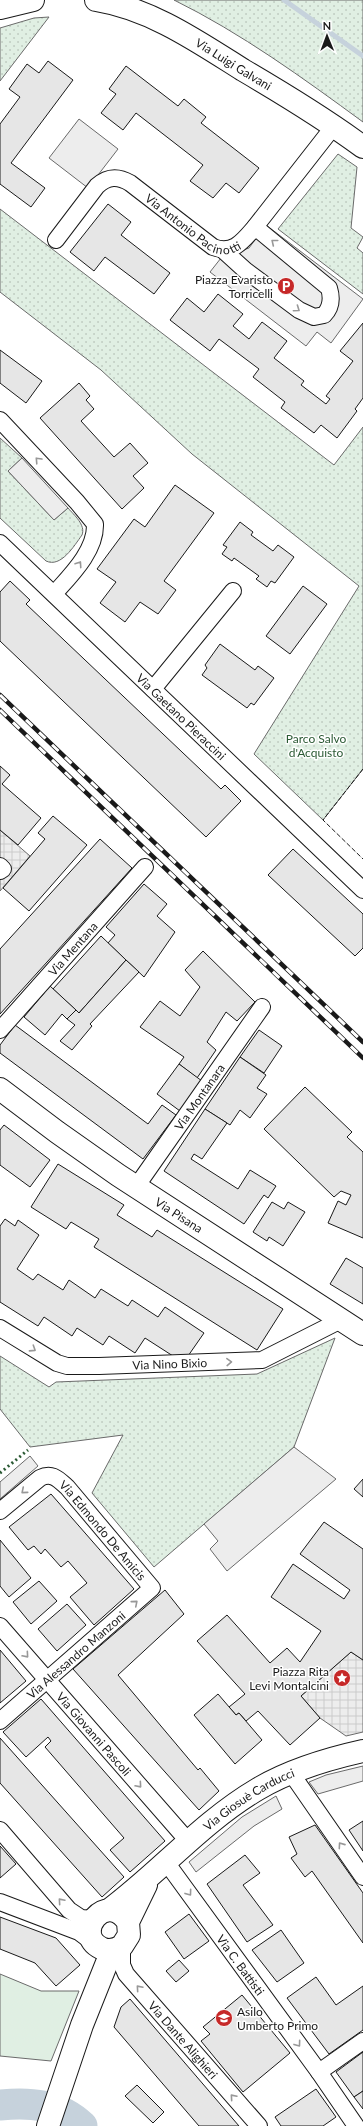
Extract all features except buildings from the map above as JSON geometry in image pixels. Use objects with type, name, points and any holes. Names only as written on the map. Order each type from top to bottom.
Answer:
[{"type":"main road","points":[[0,8],[33,0]]},
{"type":"main road","name":"Via Luigi Galvani","points":[[96,0],[125,6],[159,20],[193,39],[334,126],[363,147]]},
{"type":"main road","name":"Via Pisana","points":[[0,1089],[57,1132],[136,1187],[363,1334]]},
{"type":"main road","name":"Via Giosuè Carducci","points":[[101,1915],[151,1877],[188,1841],[243,1799],[291,1773],[363,1751]]},
{"type":"main road","name":"Via Giosuè Carducci","points":[[48,2126],[109,1947],[129,1935],[128,1922],[151,1877]]},
{"type":"main road","points":[[109,1947],[90,1932],[101,1915],[120,1913],[128,1922]]},
{"type":"street","name":"Via Antonio Pacinotti","points":[[56,240],[97,186],[104,180],[115,177],[130,183],[206,243],[223,250],[233,248],[239,245],[255,227],[334,126]]},
{"type":"street","points":[[223,250],[245,270],[300,310],[314,317],[324,315],[329,308],[331,299],[329,288],[255,227]]},
{"type":"street","points":[[0,420],[77,502],[95,524],[94,534],[89,548],[76,568],[54,594]]},
{"type":"street","name":"Via Gaetano Pieraccini","points":[[0,543],[363,890]]},
{"type":"street","points":[[153,689],[233,591]]},
{"type":"street","name":"Via Mentana","points":[[0,1030],[145,868]]},
{"type":"street","name":"Via Montanara","points":[[136,1187],[262,1008]]},
{"type":"street","name":"Via Nino Bixio","points":[[0,1328],[57,1363],[67,1366],[99,1366],[262,1360],[341,1320]]},
{"type":"street","name":"Via Edmondo De Amicis","points":[[0,1511],[36,1481],[45,1476],[57,1478],[152,1588]]},
{"type":"street","name":"Via Alessandro Manzoni","points":[[0,1721],[152,1588]]},
{"type":"street","name":"Via Giovanni Pascoli","points":[[0,1626],[188,1841]]},
{"type":"street","points":[[291,1773],[363,1877]]},
{"type":"street","points":[[0,1830],[69,1910],[82,1918],[101,1915]]},
{"type":"street","name":"Via C. Battisti","points":[[166,1862],[319,2072],[356,2126]]},
{"type":"street","points":[[0,1902],[79,1932],[109,1947]]},
{"type":"street","name":"Via Dante Alighieri","points":[[109,1947],[122,1965],[126,1974],[259,2126]]},
{"type":"street","points":[[319,2072],[363,2041]]},
{"type":"green space","points":[[174,0],[363,0],[363,122],[271,57],[223,27]]},
{"type":"green space","points":[[49,17],[0,81],[0,28],[34,18]]},
{"type":"green space","points":[[338,154],[357,167],[351,228],[363,237],[357,248],[363,253],[363,294],[278,229]]},
{"type":"green space","name":"Parco Salvo d'Acquisto","points":[[0,209],[334,465],[363,427],[363,769],[323,820],[254,754],[359,586],[192,454],[101,370],[0,292]]},
{"type":"green space","points":[[0,438],[22,458],[8,471],[54,520],[68,508],[81,524],[83,531],[82,535],[67,555],[62,559],[52,562],[46,561],[0,518]]},
{"type":"green space","points":[[335,1338],[294,1447],[154,1567],[92,1493],[123,1435],[30,1447],[0,1409],[0,1356],[49,1387],[56,1382],[257,1374]]},
{"type":"green space","points":[[0,1974],[41,1991],[79,1991],[51,2061],[0,2056]]},
{"type":"shaded area","points":[[79,119],[118,149],[88,188],[49,158]]},
{"type":"shaded area","name":"Piazza Evaristo Torricelli","points":[[266,225],[363,299],[331,343],[317,332],[306,346],[210,272],[221,258],[249,248]]},
{"type":"shaded area","points":[[22,458],[68,508],[54,520],[8,471]]},
{"type":"shaded area","points":[[0,830],[30,856],[0,891]]},
{"type":"shaded area","points":[[294,1447],[336,1479],[227,1571],[210,1549],[218,1541],[204,1524]]},
{"type":"shaded area","points":[[30,1456],[38,1466],[0,1499],[0,1482]]},
{"type":"shaded area","name":"Piazza Rita Levi Montalcini","points":[[351,1652],[363,1660],[363,1732],[346,1736],[320,1718],[301,1696]]},
{"type":"shaded area","points":[[363,1766],[363,1781],[318,1794],[309,1782],[326,1775]]},
{"type":"shaded area","points":[[276,1796],[282,1809],[254,1826],[196,1872],[189,1862],[242,1817]]},
{"type":"waterway","points":[[284,0],[363,56]]},
{"type":"waterway","points":[[0,2105],[22,2104],[44,2106],[64,2113],[82,2126]]},
{"type":"railway","points":[[0,695],[363,1042]]},
{"type":"railway","points":[[0,710],[363,1058]]},
{"type":"hedge","points":[[0,1473],[28,1450]]},
{"type":"fence","points":[[363,769],[323,820],[363,859]]},
{"type":"place","name":"Piazza Evaristo Torricelli","points":[[286,286]]},
{"type":"place","name":"Piazza Rita Levi Montalcini","points":[[342,1678]]},
{"type":"place","name":"Asilo Umberto Primo","points":[[224,2018]]}]
